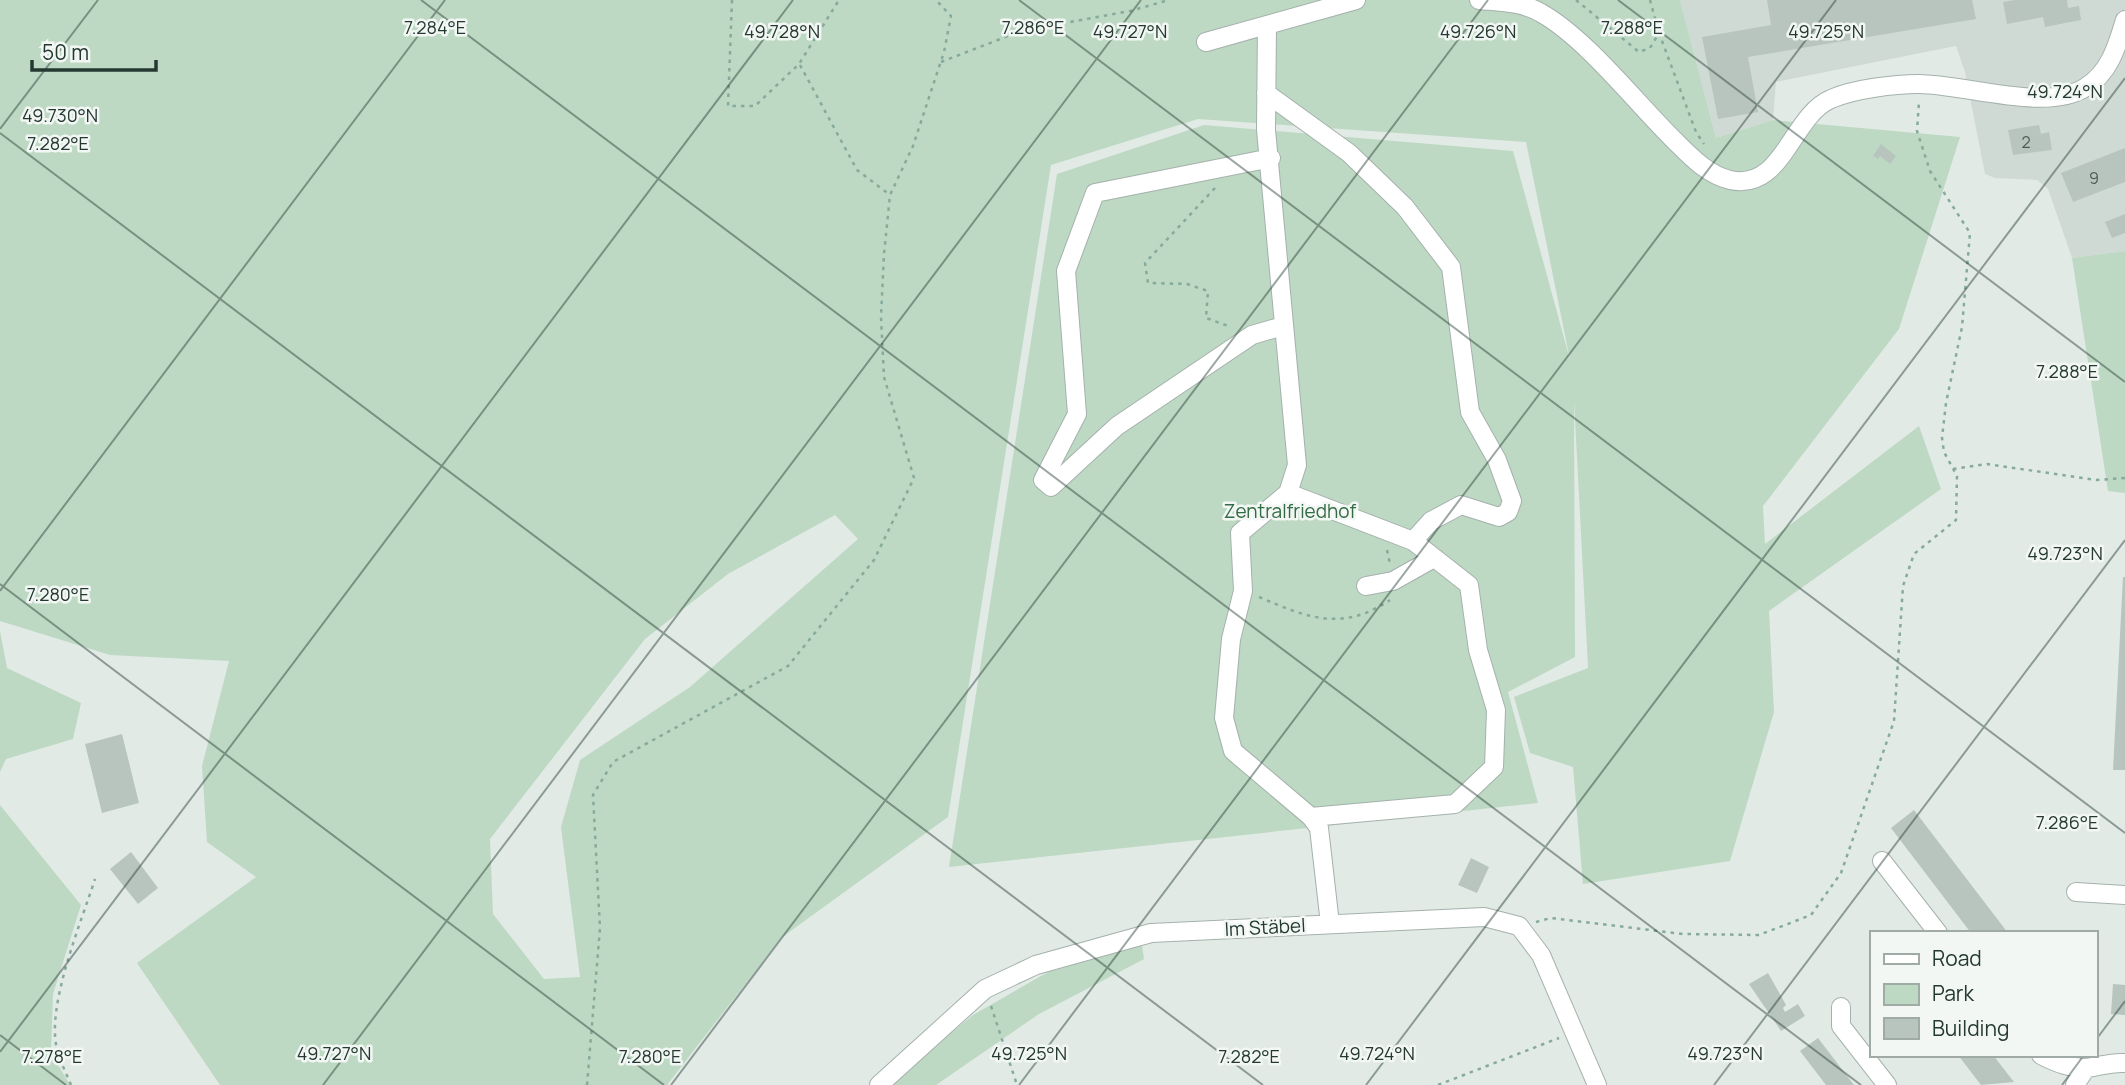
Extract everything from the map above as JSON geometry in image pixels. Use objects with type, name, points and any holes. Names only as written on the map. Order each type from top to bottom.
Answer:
[{"type":"street","points":[[1206,42],[1356,0]]},
{"type":"street","points":[[1479,0],[1513,3],[1541,13],[1583,46],[1700,165],[1729,180],[1749,181],[1772,169],[1801,123],[1830,99],[1895,85],[1921,84],[2046,98],[2083,89],[2095,80],[2121,51],[2125,20]]},
{"type":"street","points":[[1267,25],[1266,130],[1271,158],[1283,326],[1297,464],[1289,493],[1240,533],[1242,591],[1231,639],[1224,718],[1233,751],[1311,817],[1319,828],[1330,924]]},
{"type":"street","points":[[1266,93],[1349,153],[1405,207],[1451,268],[1470,412],[1497,460],[1512,501],[1508,512],[1499,517],[1461,505],[1431,521],[1413,541]]},
{"type":"street","points":[[1271,158],[1095,193],[1066,271],[1077,414],[1044,480],[1051,487],[1117,426],[1252,335],[1283,326]]},
{"type":"street","points":[[1289,493],[1413,541],[1469,585],[1478,650],[1496,710],[1494,767],[1455,804],[1311,817]]},
{"type":"street","points":[[1366,586],[1394,582],[1434,558]]},
{"type":"street","points":[[1882,861],[1936,931]]},
{"type":"street","points":[[2076,892],[2125,895]]},
{"type":"street","name":"Im Stäbel","points":[[879,1085],[985,989],[1036,965],[1151,933],[1484,917],[1519,926]]},
{"type":"street","points":[[1519,926],[1541,955],[1597,1085]]},
{"type":"street","points":[[1841,1007],[1841,1026],[1887,1085]]},
{"type":"street","points":[[2045,1057],[2054,1062],[2087,1068],[2104,1062],[2125,1063]]},
{"type":"street","points":[[2075,1085],[2087,1068]]},
{"type":"path","points":[[732,0],[728,106],[755,106],[799,64],[839,0]]},
{"type":"path","points":[[587,1085],[600,928],[593,794],[613,762],[788,666],[874,560],[914,478],[884,377],[881,317],[890,195],[913,146],[941,62],[951,16],[936,0]]},
{"type":"path","points":[[941,62],[1021,31],[1130,11],[1169,0]]},
{"type":"path","points":[[1576,0],[1639,52],[1650,48],[1659,33]]},
{"type":"path","points":[[1650,0],[1659,33],[1696,132],[1710,151]]},
{"type":"path","points":[[799,64],[857,170],[890,195]]},
{"type":"path","points":[[1519,926],[1550,918],[1683,934],[1759,935],[1811,915],[1841,873],[1894,721],[1903,586],[1914,554],[1956,520],[1957,476],[1944,452],[1942,438],[1945,402],[1962,327],[1970,233],[1930,171],[1920,141],[1917,131],[1921,84]]},
{"type":"path","points":[[1221,168],[1214,191],[1145,263],[1148,283],[1187,284],[1209,291],[1206,318],[1252,335]]},
{"type":"path","points":[[1953,469],[1987,464],[2096,480],[2125,478]]},
{"type":"path","points":[[1242,591],[1304,616],[1349,620],[1368,614],[1392,598],[1394,582],[1382,528]]},
{"type":"path","points":[[71,1085],[57,1049],[55,1029],[61,985],[94,879]]},
{"type":"path","points":[[985,989],[1017,1085]]},
{"type":"path","points":[[1438,1085],[1574,1032]]},
{"type":"shaded area","points":[[1680,0],[2125,0],[2125,251],[2072,258],[2048,189],[2037,180],[1995,178],[1985,174],[1965,72],[1956,46],[1776,82],[1773,120],[1716,138]]},
{"type":"green space","name":"Zentralfriedhof","points":[[0,0],[1680,0],[1716,138],[1773,120],[1960,137],[1899,329],[1763,506],[1765,544],[1919,426],[1941,489],[1769,611],[1774,712],[1730,861],[1583,884],[1573,767],[1530,753],[1514,697],[1588,668],[1574,400],[1575,657],[1508,692],[1538,803],[949,867],[1057,174],[1204,125],[1513,151],[1570,360],[1526,142],[1198,119],[1051,165],[948,817],[781,938],[667,1085],[220,1085],[137,963],[256,877],[207,842],[202,766],[229,661],[110,655],[0,621]],"holes":[[[835,515],[858,539],[690,687],[580,760],[561,827],[580,977],[544,979],[493,914],[490,839],[645,639],[728,574]]]},
{"type":"green space","points":[[2125,251],[2125,493],[2108,491],[2072,258]]},
{"type":"green space","points":[[0,631],[7,668],[81,703],[73,739],[6,759],[0,772]]},
{"type":"green space","points":[[0,805],[81,905],[53,994],[51,1053],[70,1085],[0,1085]]},
{"type":"green space","points":[[1142,945],[1144,959],[1039,1014],[936,1085],[887,1085],[973,1015],[1048,972]]},
{"type":"building","points":[[1767,0],[1972,0],[1976,19],[1748,57],[1758,112],[1718,119],[1702,37],[1771,25]]},
{"type":"building","points":[[2067,0],[2068,8],[2079,6],[2081,20],[2045,27],[2043,17],[2007,24],[2003,2]]},
{"type":"building","points":[[2039,125],[2041,134],[2049,132],[2052,150],[2013,155],[2008,130]]},
{"type":"building","points":[[1881,144],[1896,156],[1890,164],[1880,156],[1878,159],[1873,156]]},
{"type":"building","points":[[2125,148],[2125,182],[2073,202],[2061,173]]},
{"type":"building","points":[[2125,214],[2125,233],[2112,238],[2105,222]]},
{"type":"building","points":[[2123,577],[2125,770],[2113,770]]},
{"type":"building","points":[[122,734],[139,803],[102,813],[85,744]]},
{"type":"building","points":[[1914,810],[2006,931],[1969,931],[1891,828]]},
{"type":"building","points":[[131,852],[158,888],[138,904],[110,869]]},
{"type":"building","points":[[1471,858],[1489,867],[1477,893],[1458,885]]},
{"type":"building","points":[[1768,973],[1786,1005],[1783,1008],[1785,1012],[1798,1004],[1805,1016],[1781,1031],[1749,984]]},
{"type":"building","points":[[2113,984],[2125,985],[2125,1015],[2111,1014]]},
{"type":"building","points":[[1818,1038],[1854,1085],[1826,1085],[1800,1051]]},
{"type":"building","points":[[1960,1057],[1995,1057],[2014,1082],[1981,1085]]}]
